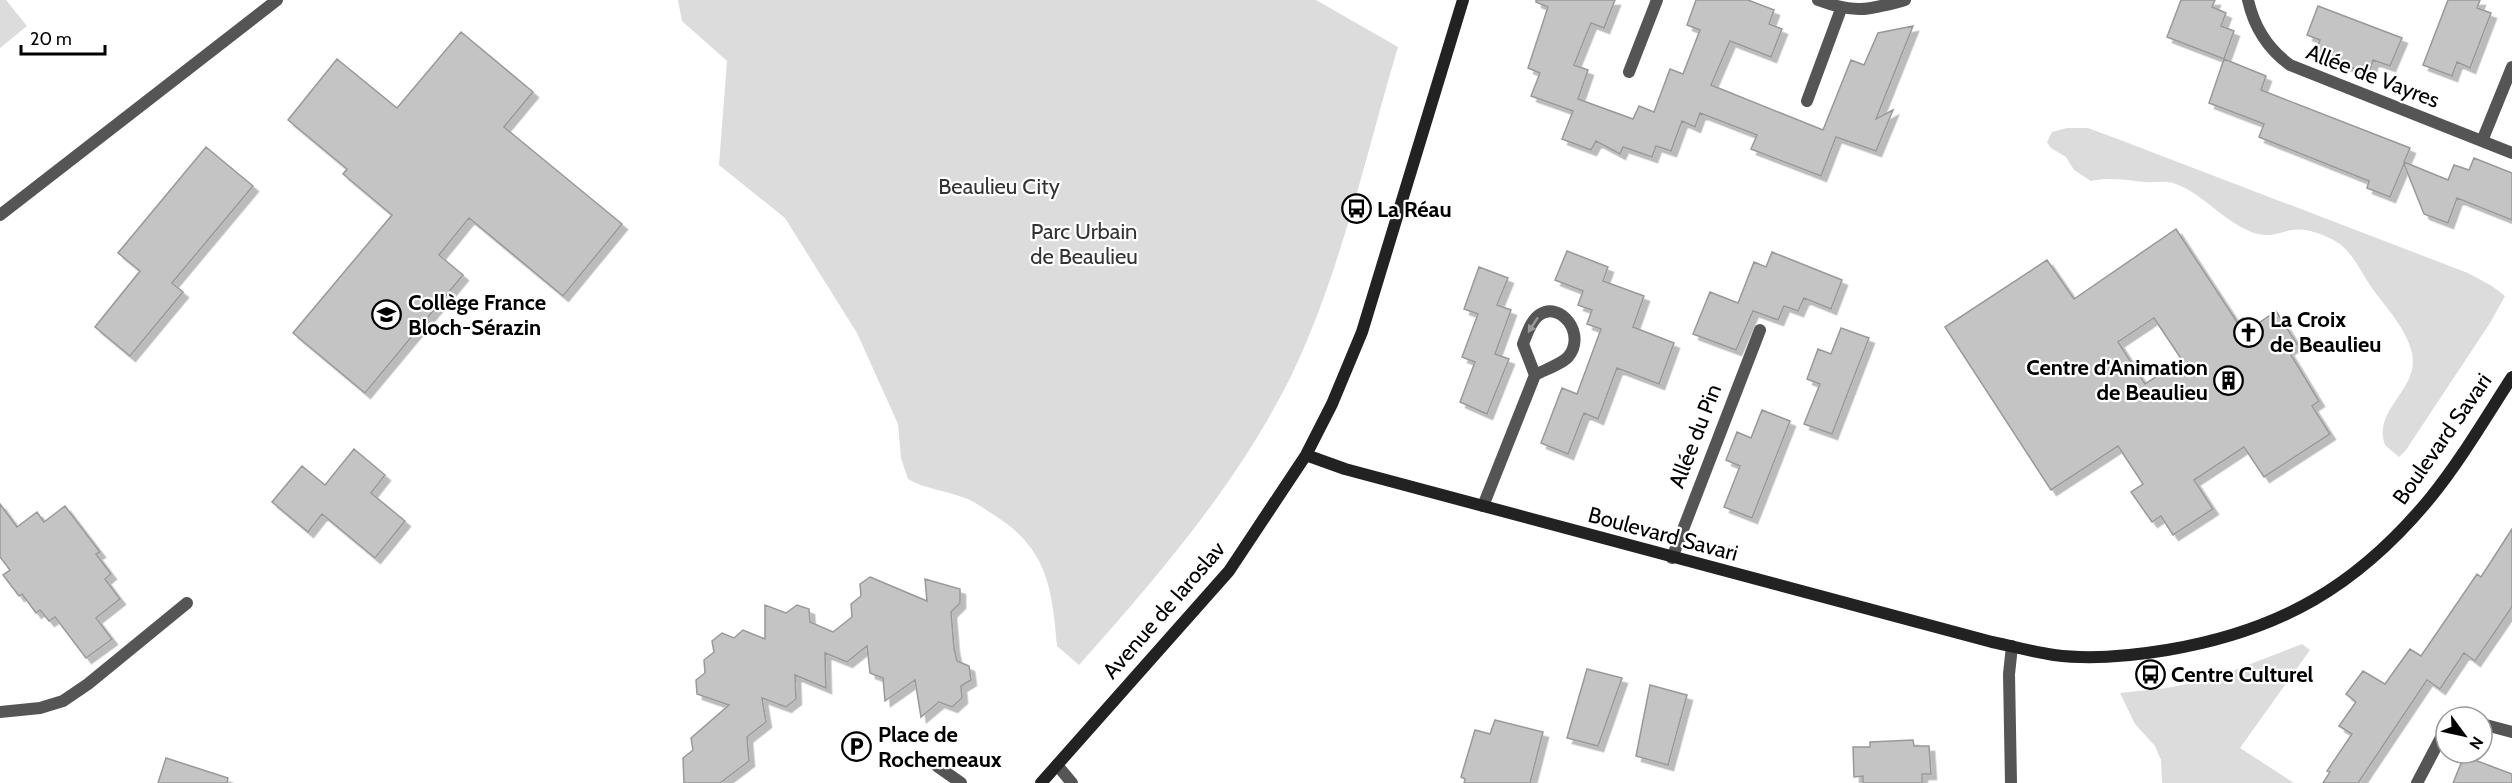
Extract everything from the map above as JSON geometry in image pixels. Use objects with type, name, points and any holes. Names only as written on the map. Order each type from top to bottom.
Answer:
[{"type":"street","points":[[0,215],[277,0]]},
{"type":"street","name":"Avenue de Iaroslav","points":[[1041,783],[1229,571],[1306,455],[1332,404],[1362,332],[1463,0]]},
{"type":"street","points":[[1629,72],[1657,0]]},
{"type":"street","points":[[1818,0],[1841,9],[1868,9],[1905,0]]},
{"type":"street","name":"Allée de Vayres","points":[[2248,0],[2256,25],[2266,42],[2272,51],[2290,65],[2512,153]]},
{"type":"street","points":[[1807,101],[1841,9]]},
{"type":"street","points":[[2482,141],[2512,67]]},
{"type":"street","points":[[1483,506],[1535,375],[1568,357],[1576,340],[1574,326],[1564,317],[1552,313],[1541,314],[1531,324],[1523,344],[1535,375]]},
{"type":"street","name":"Allée du Pin","points":[[1672,558],[1760,330]]},
{"type":"street","name":"Boulevard Savari","points":[[1306,455],[1345,469],[1672,558],[2012,646],[2055,655],[2145,654],[2205,644],[2245,633],[2281,618],[2323,596],[2385,547],[2432,496],[2512,377]]},
{"type":"street","points":[[0,712],[40,708],[63,701],[88,684],[186,603]]},
{"type":"street","points":[[2011,783],[2009,674],[2012,646]]},
{"type":"street","points":[[2494,727],[2512,732]]},
{"type":"street","points":[[2417,783],[2434,748]]},
{"type":"street","points":[[1057,765],[1072,783]]},
{"type":"street","points":[[937,766],[961,783]]},
{"type":"green space","points":[[0,0],[6,0],[27,26],[0,48]]},
{"type":"green space","name":"Parc Urbain de Beaulieu","points":[[678,0],[1316,0],[1398,47],[1339,253],[1293,372],[1248,451],[1196,526],[1139,597],[1079,665],[1057,646],[1049,587],[1036,555],[1026,541],[1012,528],[970,500],[923,486],[908,479],[901,458],[898,424],[857,333],[785,218],[719,165],[727,61],[682,21]]},
{"type":"green space","points":[[2067,128],[2088,128],[2468,273],[2505,296],[2490,323],[2406,450],[2399,457],[2385,445],[2383,432],[2390,410],[2409,378],[2413,366],[2412,353],[2401,327],[2345,248],[2328,237],[2306,230],[2297,229],[2270,235],[2255,233],[2236,224],[2185,188],[2172,183],[2111,179],[2091,181],[2074,170],[2066,157],[2051,148],[2047,142],[2052,132]]},
{"type":"green space","points":[[2302,644],[2310,650],[2240,748],[2294,783],[2162,783],[2161,760],[2155,746],[2135,724],[2120,693],[2167,688],[2214,678]]},
{"type":"building","points":[[1536,0],[1615,0],[1604,28],[1591,23],[1574,65],[1588,70],[1578,99],[1633,119],[1639,106],[1654,112],[1670,69],[1683,74],[1700,30],[1687,25],[1696,0],[1748,0],[1774,10],[1769,24],[1782,29],[1771,57],[1730,41],[1711,85],[1823,130],[1851,60],[1864,65],[1878,33],[1913,26],[1876,119],[1893,110],[1876,151],[1836,137],[1821,176],[1751,149],[1757,135],[1700,113],[1695,127],[1682,121],[1671,151],[1656,146],[1652,157],[1623,147],[1620,154],[1596,141],[1591,150],[1562,139],[1573,111],[1531,96],[1540,73],[1528,68],[1548,7]]},
{"type":"building","points":[[2181,0],[2215,0],[2212,7],[2226,13],[2221,26],[2234,31],[2224,59],[2167,37]]},
{"type":"building","points":[[2448,0],[2480,0],[2477,8],[2491,13],[2470,68],[2457,62],[2452,76],[2423,65]]},
{"type":"building","points":[[2318,6],[2402,38],[2390,66],[2373,60],[2369,74],[2315,54],[2320,40],[2307,35]]},
{"type":"building","points":[[461,32],[533,92],[504,127],[622,224],[563,296],[469,218],[439,255],[463,275],[365,393],[293,333],[392,215],[343,174],[347,169],[288,120],[337,59],[397,108]]},
{"type":"building","points":[[2224,59],[2266,76],[2261,90],[2410,148],[2404,162],[2448,180],[2454,165],[2469,170],[2474,158],[2512,173],[2512,220],[2457,198],[2448,223],[2424,214],[2404,164],[2390,197],[2367,188],[2369,181],[2259,137],[2264,124],[2209,103]]},
{"type":"building","points":[[206,147],[253,186],[172,283],[183,292],[130,356],[95,327],[140,271],[118,253]]},
{"type":"building","name":"Centre d'Animation de Beaulieu","points":[[2176,229],[2237,322],[2243,318],[2250,329],[2276,311],[2297,344],[2288,350],[2319,401],[2312,406],[2330,434],[2264,477],[2244,447],[2194,480],[2213,509],[2173,535],[2161,516],[2152,522],[2131,492],[2143,484],[2118,446],[2051,490],[1945,327],[2047,260],[2074,299]],"holes":[[[2154,318],[2182,360],[2145,384],[2118,342]]]},
{"type":"building","points":[[1567,251],[1608,267],[1603,281],[1644,296],[1633,327],[1674,343],[1659,384],[1617,368],[1598,419],[1584,413],[1568,454],[1541,443],[1562,388],[1577,394],[1601,329],[1587,324],[1592,310],[1578,305],[1583,291],[1555,280]]},
{"type":"building","points":[[1772,252],[1842,280],[1831,309],[1804,298],[1798,311],[1784,306],[1778,320],[1753,311],[1736,350],[1693,334],[1710,292],[1738,303],[1754,262],[1766,267]]},
{"type":"building","points":[[1479,267],[1508,278],[1497,305],[1511,310],[1495,354],[1509,359],[1487,414],[1460,402],[1475,362],[1462,357],[1478,314],[1464,309]]},
{"type":"building","points":[[1841,328],[1869,338],[1832,434],[1804,424],[1820,384],[1807,379],[1818,349],[1831,354]]},
{"type":"building","points":[[1762,410],[1790,421],[1752,518],[1724,507],[1740,466],[1726,460],[1737,432],[1751,438]]},
{"type":"building","points":[[354,449],[385,475],[371,493],[405,521],[375,558],[322,514],[308,532],[272,502],[302,466],[325,485]]},
{"type":"building","points":[[0,504],[17,527],[37,512],[44,522],[65,506],[100,552],[96,554],[111,574],[105,579],[120,599],[96,618],[112,639],[86,658],[55,617],[49,621],[40,610],[36,613],[22,594],[19,596],[3,575],[10,570],[0,557]]},
{"type":"building","points":[[2512,529],[2512,607],[2475,661],[2464,653],[2440,689],[2427,680],[2358,783],[2323,783],[2330,772],[2327,771],[2352,734],[2339,726],[2356,702],[2346,694],[2363,671],[2385,684],[2410,649],[2421,656],[2477,574],[2481,577]]},
{"type":"building","points":[[870,577],[927,601],[925,579],[960,589],[960,603],[951,612],[957,661],[969,666],[971,680],[961,686],[962,698],[952,707],[939,702],[921,717],[915,680],[885,701],[883,678],[870,673],[867,646],[847,662],[825,653],[826,688],[795,675],[796,699],[786,707],[762,698],[766,722],[747,737],[749,761],[720,783],[684,783],[683,758],[693,750],[691,738],[729,705],[697,694],[696,680],[705,673],[704,660],[714,652],[712,641],[722,633],[734,638],[743,630],[765,639],[765,605],[786,613],[797,605],[809,609],[810,622],[833,632],[852,617],[851,604],[861,596],[860,584]]},
{"type":"building","points":[[1587,669],[1622,678],[1598,746],[1567,738]]},
{"type":"building","points":[[1650,685],[1687,695],[1668,765],[1636,756]]},
{"type":"building","points":[[1495,720],[1543,732],[1530,783],[1464,783],[1465,779],[1461,777],[1475,730],[1490,734]]},
{"type":"building","points":[[1913,740],[1914,746],[1929,746],[1931,774],[1922,774],[1922,783],[1863,783],[1863,776],[1854,777],[1853,747],[1870,747],[1870,742]]},
{"type":"building","points":[[166,758],[228,778],[227,783],[158,783]]},
{"type":"building","points":[[2460,765],[2488,765],[2512,774],[2512,783],[2453,783]]},
{"type":"place","name":"La Réau","points":[[1356,209]]},
{"type":"place","name":"Collège France Bloch-Sérazin","points":[[387,315]]},
{"type":"place","name":"La Croix de Beaulieu","points":[[2249,332]]},
{"type":"place","name":"Centre d'Animation de Beaulieu","points":[[2229,380]]},
{"type":"place","name":"Centre Culturel","points":[[2150,674]]},
{"type":"place","name":"Place de Rochemeaux","points":[[857,747]]},
{"type":"park label","name":"Beaulieu City","points":[[999,186]]}]
